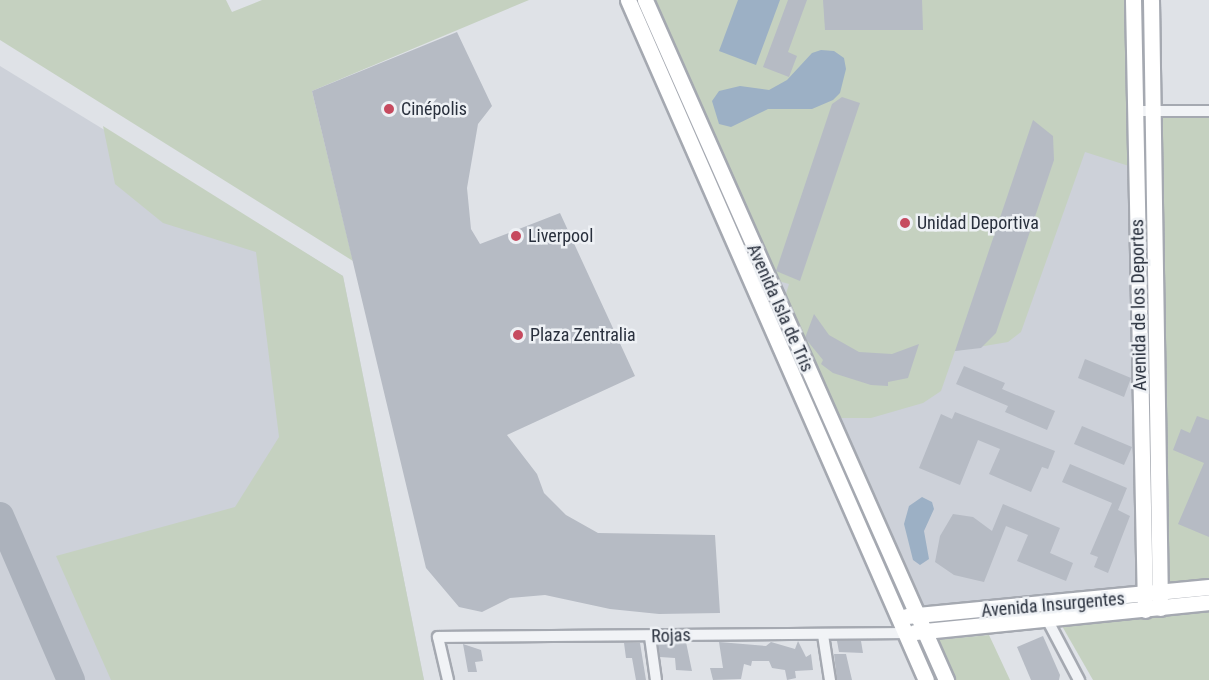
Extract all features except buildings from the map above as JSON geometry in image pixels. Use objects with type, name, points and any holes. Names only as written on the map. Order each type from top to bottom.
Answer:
[{"type":"main road","name":"Avenida Isla de Tris","points":[[628,0],[903,633],[926,680]]},
{"type":"main road","name":"Avenida Isla de Tris","points":[[645,0],[915,616],[946,680]]},
{"type":"main road","name":"Avenida de los Deportes","points":[[1133,0],[1152,602]]},
{"type":"main road","name":"Avenida de los Deportes","points":[[1151,0],[1152,602]]},
{"type":"main road","name":"Avenida Insurgentes","points":[[903,633],[1048,621],[1152,602],[1209,587]]},
{"type":"main road","name":"Avenida Insurgentes","points":[[896,616],[1152,602],[1209,602]]},
{"type":"street","points":[[1135,111],[1209,111]]},
{"type":"street","points":[[1048,621],[1079,680]]},
{"type":"street","name":"Rojas","points":[[448,680],[438,637],[650,637],[903,633]]},
{"type":"street","points":[[823,635],[830,680]]},
{"type":"street","points":[[650,637],[656,680]]},
{"type":"shaded area","name":"Unidad Deportiva","points":[[651,0],[1125,0],[1137,590],[921,610]]},
{"type":"shaded area","points":[[0,66],[343,276],[424,680],[0,680]]},
{"type":"green space","points":[[0,0],[226,0],[232,12],[262,0],[529,0],[312,91],[353,261],[0,40]]},
{"type":"green space","name":"Unidad Deportiva","points":[[651,0],[1125,0],[1129,166],[1085,152],[1021,332],[1008,342],[955,351],[941,391],[923,403],[871,418],[836,418],[784,300],[789,284],[775,280]]},
{"type":"green space","points":[[1162,117],[1209,117],[1209,583],[1167,588]]},
{"type":"green space","points":[[103,126],[343,276],[424,680],[111,680],[56,556],[235,507],[279,437],[256,252],[163,223],[115,184]]},
{"type":"green space","points":[[1209,609],[1209,680],[1093,680],[1062,626]]},
{"type":"green space","points":[[989,635],[1010,680],[955,680],[936,640]]},
{"type":"water","points":[[738,0],[780,0],[756,65],[719,51]]},
{"type":"water","points":[[821,50],[834,51],[844,58],[846,69],[840,93],[833,100],[812,109],[768,109],[731,127],[719,124],[712,101],[719,91],[740,86],[769,90],[787,80],[812,53]]},
{"type":"water","points":[[922,497],[932,502],[934,509],[924,531],[929,559],[920,565],[913,560],[904,524],[909,506]]},
{"type":"taxiway","points":[[0,516],[71,680]]},
{"type":"place","name":"Cinépolis","points":[[389,109]]},
{"type":"place","name":"Unidad Deportiva","points":[[905,223]]},
{"type":"place","name":"Liverpool","points":[[516,236]]},
{"type":"place","name":"Plaza Zentralia","points":[[518,335]]}]
